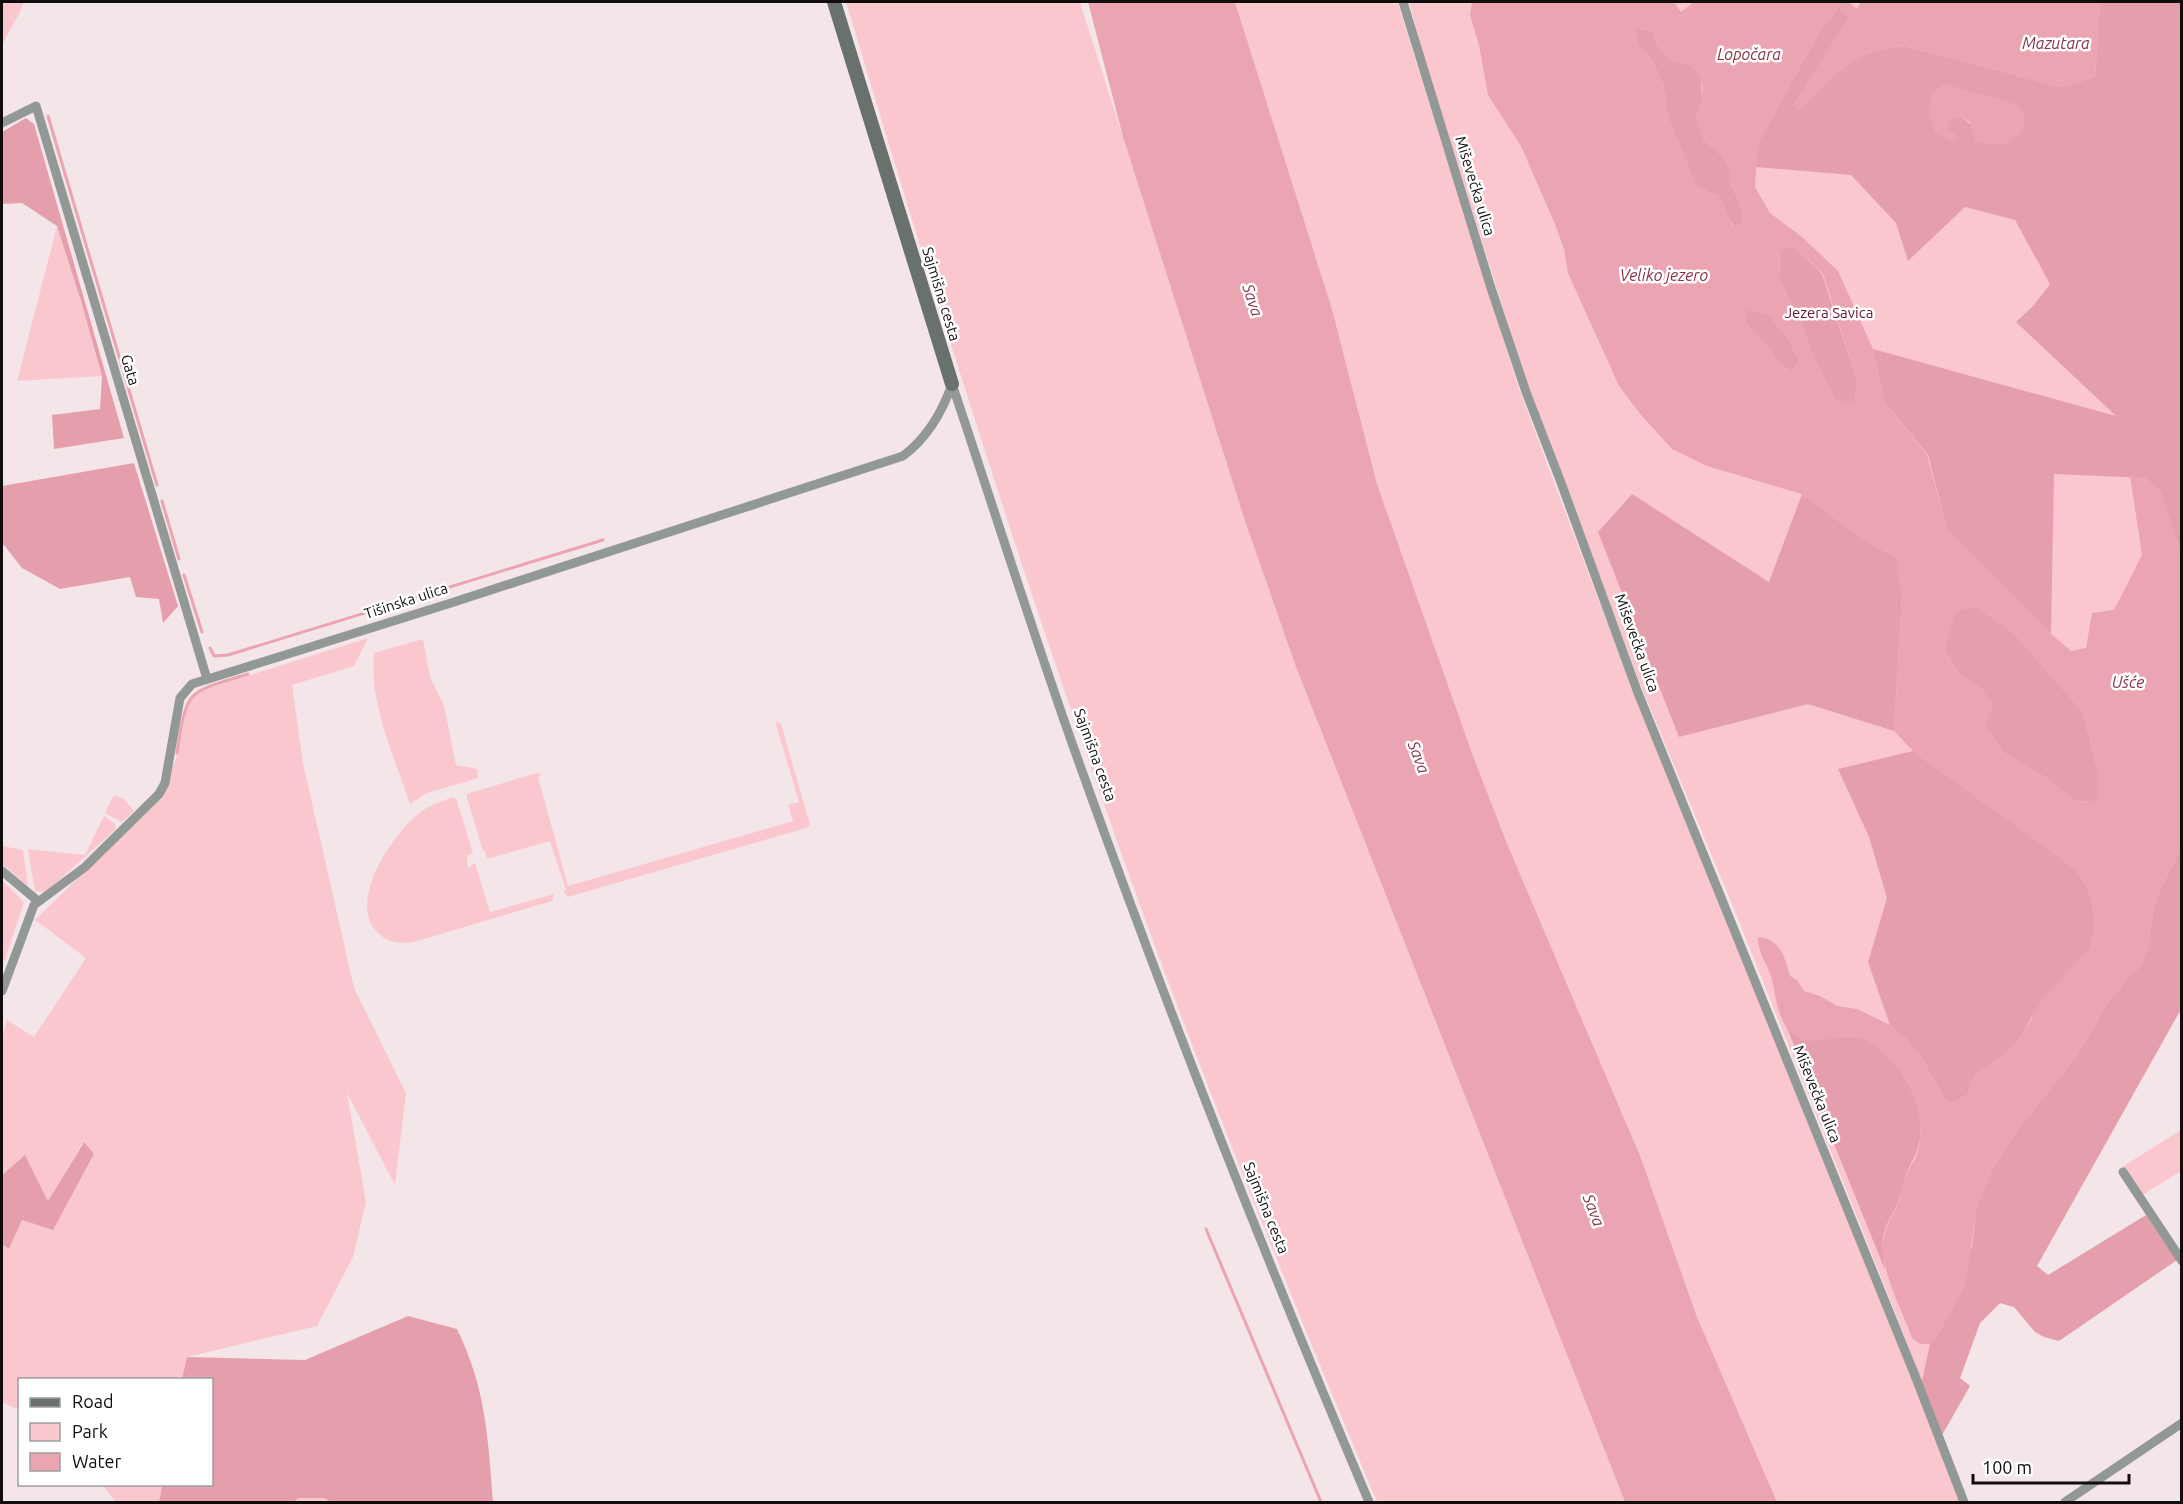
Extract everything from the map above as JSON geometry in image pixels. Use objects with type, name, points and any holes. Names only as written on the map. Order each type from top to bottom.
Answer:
[{"type":"street","name":"Sajmišna cesta","points":[[834,2],[952,384],[1071,741],[1218,1133],[1369,1503]]},
{"type":"street","name":"Miševečka ulica","points":[[1403,2],[1491,288],[1526,392],[1638,693],[1964,1503]]},
{"type":"street","name":"Gata","points":[[2,123],[36,106],[207,679]]},
{"type":"street","name":"Tišinska ulica","points":[[2,991],[31,910],[38,901],[85,867],[159,794],[165,783],[180,698],[192,684],[451,603],[903,456],[918,445],[928,432],[945,403],[952,384]]},
{"type":"street","points":[[2,871],[38,901]]},
{"type":"street","points":[[2123,1172],[2181,1261]]},
{"type":"street","points":[[2065,1503],[2181,1423]]},
{"type":"green space","points":[[2,2],[24,2],[2,45]]},
{"type":"green space","points":[[846,2],[1080,2],[1245,521],[1296,667],[1625,1502],[1377,1502],[1289,1289],[1176,1002],[1067,700],[990,468]]},
{"type":"green space","points":[[1235,2],[1392,2],[1398,4],[1518,386],[1554,482],[1634,694],[1912,1374],[1961,1502],[1777,1502],[1697,1317],[1641,1158],[1508,846],[1473,756],[1377,484],[1332,309]]},
{"type":"green space","name":"Jezera Savica","points":[[1409,2],[2115,2],[2181,495],[2181,1009],[2014,1307],[2000,1303],[1980,1323],[1960,1378],[1970,1386],[1942,1435],[1734,909],[1643,691],[1527,384],[1421,48]]},
{"type":"green space","points":[[2100,2],[2181,2],[2181,553],[2160,492],[2145,478],[2054,474],[2051,634],[1947,529],[1928,455],[1885,403],[1873,349],[2116,416],[2016,322],[2034,305],[2050,284],[2015,220],[1965,207],[1908,261],[1896,223],[1851,175],[1756,167],[1757,145],[1821,29],[1839,7],[1849,18],[1794,104],[1799,110],[1822,86],[1859,58],[1888,48],[1905,46],[2060,87],[2095,77]],"holes":[[[1945,84],[2003,145],[1959,116],[1948,121],[1946,129]]]},
{"type":"green space","points":[[1636,28],[1652,32],[1666,56],[1676,62],[1692,65],[1701,75],[1703,139],[1722,156],[1730,169],[1730,183],[1740,203],[1743,223],[1734,226],[1720,197],[1696,186],[1668,118],[1663,84],[1651,58],[1637,43]]},
{"type":"green space","points":[[26,118],[34,124],[124,438],[54,449],[52,415],[100,409],[102,376],[57,226],[22,203],[2,204],[2,132]]},
{"type":"green space","points":[[57,226],[102,376],[17,381]]},
{"type":"green space","points":[[1793,245],[1822,274],[1857,380],[1855,402],[1836,401],[1815,360],[1798,314],[1779,280],[1780,250]]},
{"type":"green space","points":[[1746,309],[1768,314],[1788,338],[1799,360],[1793,372],[1781,366],[1770,349],[1746,323]]},
{"type":"green space","points":[[134,463],[178,606],[163,623],[159,599],[136,597],[130,577],[60,589],[22,568],[4,545],[2,546],[2,486]]},
{"type":"green space","points":[[1632,494],[1769,582],[1802,494],[1867,542],[1897,557],[1902,596],[1894,731],[1808,704],[1679,737],[1598,532]]},
{"type":"green space","points":[[1977,607],[2014,633],[2083,712],[2098,772],[2098,802],[2075,801],[2048,779],[2004,753],[1984,725],[1983,690],[1960,675],[1944,649],[1956,610]]},
{"type":"green space","points":[[368,638],[354,666],[292,685],[303,763],[354,988],[406,1093],[395,1185],[347,1093],[366,1202],[353,1257],[317,1326],[187,1357],[182,1378],[18,1378],[18,1410],[2,1402],[2,1244],[9,1249],[22,1220],[53,1229],[94,1154],[83,1142],[48,1201],[25,1155],[2,1175],[2,1037],[7,1020],[34,1037],[86,958],[35,920],[163,794],[178,753],[188,702],[202,690]]},
{"type":"green space","points":[[423,639],[430,677],[444,705],[456,765],[477,769],[478,778],[427,793],[410,804],[379,711],[373,672],[374,653]]},
{"type":"green space","points":[[775,721],[781,724],[810,825],[806,828],[568,897],[563,891],[566,890],[550,841],[487,859],[483,851],[467,794],[536,773],[542,775],[538,777],[568,886],[793,821],[788,805],[799,802]]},
{"type":"green space","points":[[1913,751],[2072,867],[2090,894],[2094,912],[2094,931],[2090,948],[2031,1018],[2020,1039],[2006,1054],[1978,1072],[1971,1082],[1968,1094],[1955,1103],[1945,1100],[1924,1062],[1908,1041],[1890,1025],[1868,962],[1887,898],[1869,837],[1838,769]]},
{"type":"green space","points":[[114,795],[124,799],[134,811],[122,822],[105,813]]},
{"type":"green space","points":[[451,798],[457,801],[473,853],[467,856],[468,868],[475,863],[490,912],[554,894],[552,901],[414,942],[391,941],[379,934],[370,921],[367,905],[376,871],[385,853],[407,824],[426,809]]},
{"type":"green space","points":[[104,816],[115,824],[116,829],[49,889],[43,892],[35,891],[28,849],[85,855]]},
{"type":"green space","points":[[2,846],[23,850],[28,886],[2,864]]},
{"type":"green space","points":[[2181,849],[2181,1009],[2037,1266],[2048,1275],[2146,1215],[2177,1260],[2059,1341],[2035,1332],[2014,1307],[2000,1303],[1980,1323],[1960,1378],[1970,1386],[1942,1435],[1922,1381],[1930,1344],[1941,1330],[1972,1247],[1976,1211],[1991,1171],[2017,1131],[2077,1055],[2109,1001],[2143,961],[2148,947],[2154,907],[2162,885]]},
{"type":"green space","points":[[2,880],[24,902],[5,960],[2,959]]},
{"type":"green space","points":[[1785,1023],[1793,1033],[1810,1040],[1846,1036],[1868,1041],[1896,1066],[1913,1094],[1919,1116],[1920,1138],[1899,1200],[1884,1233],[1885,1270]]},
{"type":"green space","points":[[2181,1130],[2181,1171],[2141,1196],[2122,1167]]},
{"type":"green space","points":[[84,1142],[94,1154],[53,1230],[22,1220],[9,1249],[2,1244],[2,1175],[25,1155],[48,1201]]},
{"type":"green space","points":[[408,1316],[457,1329],[467,1351],[480,1393],[487,1435],[493,1502],[330,1502],[324,1498],[299,1498],[293,1502],[159,1502],[162,1486],[213,1486],[213,1378],[182,1378],[187,1357],[305,1360]]},
{"type":"green space","points":[[103,1486],[162,1486],[159,1502],[116,1502]]},
{"type":"green space","points":[[299,1498],[324,1498],[330,1502],[293,1502]]},
{"type":"water","name":"Sava","points":[[1088,2],[1235,2],[1332,309],[1377,484],[1473,756],[1508,846],[1641,1158],[1697,1317],[1777,1502],[1625,1502],[1296,667],[1245,521],[1123,137]]},
{"type":"water","points":[[1472,2],[1674,2],[1681,12],[1694,2],[1849,2],[1857,9],[1861,2],[2100,2],[2095,77],[2060,87],[1905,46],[1873,52],[1859,59],[1834,76],[1799,110],[1793,104],[1849,18],[1839,7],[1821,29],[1758,145],[1755,187],[1770,213],[1802,237],[1838,271],[1873,349],[1885,403],[1927,455],[1947,529],[2051,634],[2071,651],[2086,648],[2092,613],[2114,610],[2142,555],[2130,476],[2145,478],[2160,492],[2181,553],[2181,849],[2162,885],[2154,907],[2148,947],[2143,961],[2109,1001],[2077,1055],[2017,1131],[1991,1171],[1976,1211],[1966,1284],[1941,1330],[1930,1344],[1920,1344],[1912,1338],[1893,1291],[1883,1254],[1885,1232],[1899,1201],[1905,1178],[1915,1159],[1920,1141],[1919,1114],[1910,1088],[1887,1056],[1863,1039],[1847,1037],[1816,1041],[1793,1034],[1781,1016],[1758,937],[1772,941],[1776,945],[1783,956],[1790,976],[1797,980],[1804,991],[1820,996],[1837,1006],[1857,1009],[1890,1025],[1908,1041],[1924,1062],[1945,1100],[1955,1103],[1968,1094],[1971,1082],[1978,1072],[2006,1054],[2020,1039],[2043,998],[2090,948],[2094,931],[2094,912],[2090,894],[2080,876],[2065,861],[1913,751],[1894,731],[1902,596],[1897,557],[1867,542],[1802,494],[1707,466],[1672,449],[1641,415],[1619,386],[1568,273],[1564,249],[1555,224],[1521,146],[1488,95],[1479,45],[1470,15]],"holes":[[[1636,28],[1652,32],[1666,56],[1676,62],[1692,65],[1697,71],[1702,83],[1702,96],[1695,116],[1703,139],[1722,156],[1730,169],[1730,183],[1740,203],[1742,223],[1733,226],[1720,197],[1696,186],[1668,118],[1663,84],[1651,58],[1638,43]],[[1794,246],[1823,274],[1857,380],[1855,402],[1836,400],[1815,360],[1798,314],[1779,280],[1780,250]],[[1746,310],[1768,314],[1788,338],[1799,360],[1793,372],[1781,366],[1770,349],[1746,323]],[[1977,607],[2014,633],[2083,712],[2098,772],[2098,802],[2075,801],[2048,779],[2004,753],[1985,726],[1993,705],[1983,690],[1960,675],[1944,649],[1956,611]]]},
{"type":"water","points":[[1945,84],[2019,105],[2025,118],[2021,133],[2003,145],[1975,142],[1970,122],[1959,116],[1948,121],[1946,129],[1958,137],[1955,143],[1935,133],[1928,112],[1933,92]]},
{"type":"waterway","points":[[48,116],[157,485]]},
{"type":"waterway","points":[[162,501],[179,559]]},
{"type":"waterway","points":[[210,648],[214,656],[228,655],[603,540]]},
{"type":"waterway","points":[[184,575],[202,632]]},
{"type":"waterway","points":[[177,753],[184,715],[193,696],[213,685],[248,674]]},
{"type":"waterway","points":[[1206,1229],[1321,1502]]},
{"type":"water label","name":"Mazutara","points":[[2056,43]]},
{"type":"water label","name":"Lopočara","points":[[1749,54]]},
{"type":"water label","name":"Veliko jezero","points":[[1664,275]]},
{"type":"water label","name":"Ušće","points":[[2128,682]]}]
